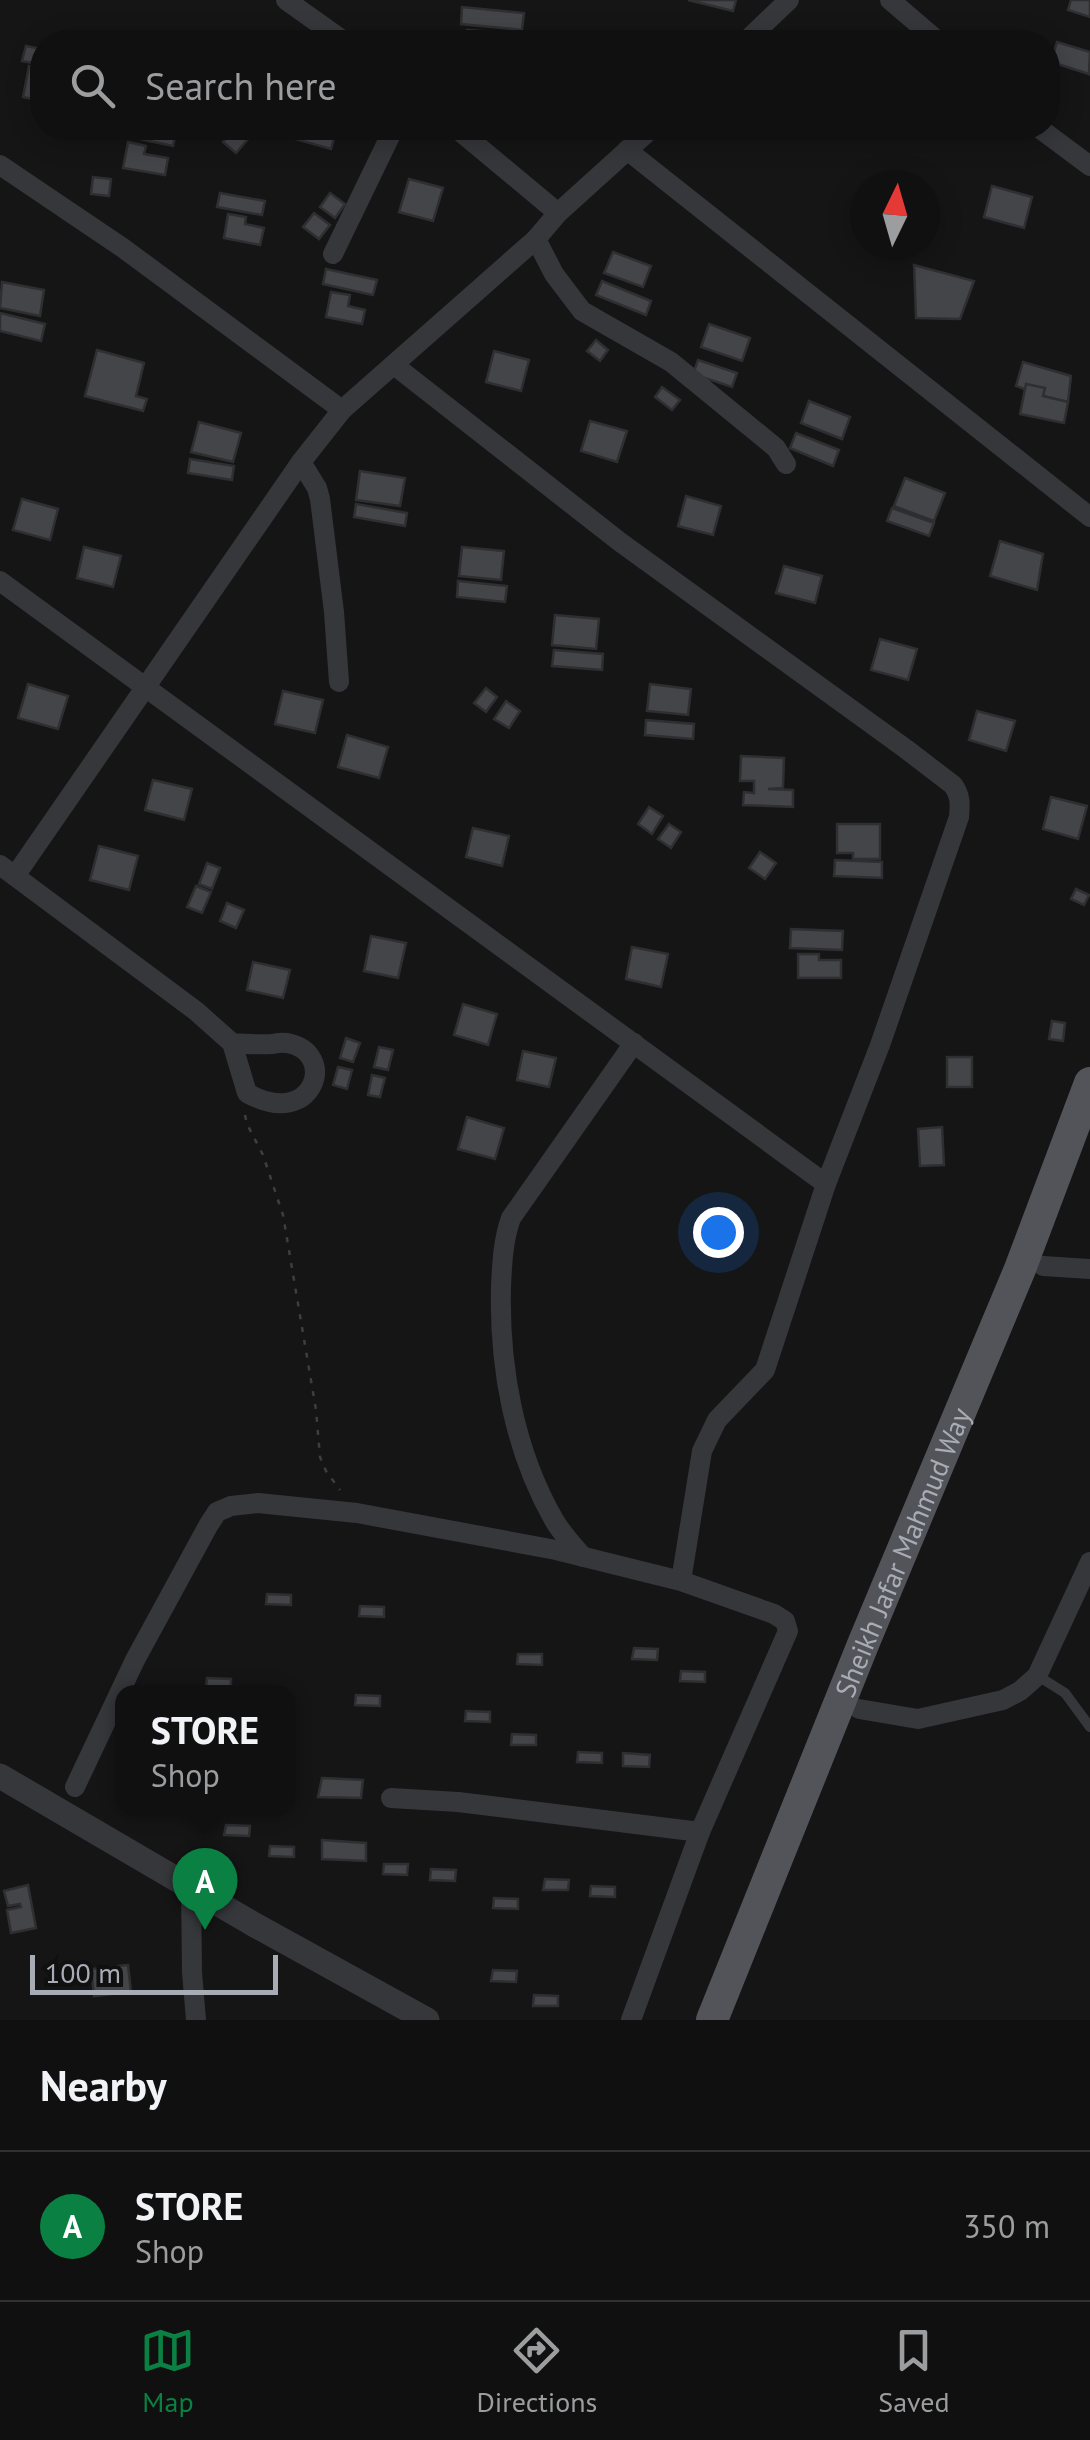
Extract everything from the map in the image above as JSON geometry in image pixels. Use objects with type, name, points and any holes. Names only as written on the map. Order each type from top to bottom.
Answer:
[{"type":"main road","name":"Sheikh Jafar Mahmud Way","points":[[712,2020],[1020,1269],[1090,1084]]},
{"type":"main road","name":"Sheikh Jafar Mahmud Way","points":[[731,2020],[1090,1147]]},
{"type":"street","points":[[286,0],[328,30]]},
{"type":"street","points":[[758,30],[789,0]]},
{"type":"street","points":[[890,0],[925,30]]},
{"type":"street","points":[[333,254],[388,140]]},
{"type":"street","points":[[470,140],[558,213]]},
{"type":"street","points":[[232,1043],[290,1044],[306,1050],[313,1058],[313,1083],[306,1095],[284,1104],[260,1101],[246,1093],[232,1043],[196,1011],[8,871],[146,688],[301,462],[342,410],[536,239],[558,213],[638,140]]},
{"type":"street","points":[[1054,140],[1090,166]]},
{"type":"street","points":[[627,150],[1090,517]]},
{"type":"street","points":[[0,165],[124,248],[342,410]]},
{"type":"street","points":[[536,239],[554,274],[582,311],[671,362],[776,448],[786,464]]},
{"type":"street","points":[[394,365],[620,542],[906,749],[959,792],[959,817],[880,1045],[826,1184],[766,1370],[717,1420],[702,1451],[681,1581]]},
{"type":"street","points":[[301,462],[320,499],[339,682]]},
{"type":"street","points":[[0,581],[826,1184]]},
{"type":"street","points":[[584,1556],[556,1524],[528,1464],[504,1367],[500,1320],[502,1270],[512,1218],[634,1044]]},
{"type":"street","points":[[1042,1266],[1090,1269]]},
{"type":"street","points":[[124,1685],[208,1526],[217,1512],[231,1506],[258,1504],[357,1512],[584,1556],[681,1581],[774,1614],[788,1631],[700,1832],[632,2020]]},
{"type":"street","points":[[859,1709],[918,1719],[1003,1700],[1020,1691],[1037,1676],[1090,1562]]},
{"type":"street","points":[[75,1787],[115,1704]]},
{"type":"street","points":[[0,1776],[253,1924],[428,2020]]},
{"type":"street","points":[[390,1798],[458,1802],[700,1832]]},
{"type":"street","points":[[191,1887],[196,2020]]},
{"type":"lane","points":[[1037,1676],[1065,1693],[1090,1727]]},
{"type":"path","points":[[246,1093],[247,1124],[283,1215],[316,1410],[320,1457],[357,1512]]},
{"type":"building","points":[[688,0],[736,0],[733,11]]},
{"type":"building","points":[[1071,0],[1090,0],[1090,17],[1068,10]]},
{"type":"building","points":[[462,7],[524,13],[522,30],[461,24]]},
{"type":"building","points":[[1060,43],[1090,52],[1089,74],[1060,65]]},
{"type":"building","points":[[26,46],[30,47],[30,63],[22,61]]},
{"type":"building","points":[[29,66],[30,98],[23,97]]},
{"type":"building","points":[[145,140],[174,140],[173,146]]},
{"type":"building","points":[[225,140],[247,140],[236,153]]},
{"type":"building","points":[[299,140],[334,140],[331,149]]},
{"type":"building","points":[[128,142],[146,146],[144,154],[168,158],[165,175],[123,168]]},
{"type":"building","points":[[93,177],[111,179],[109,196],[91,194]]},
{"type":"building","points":[[409,179],[443,188],[433,221],[399,212]]},
{"type":"building","points":[[992,186],[1032,197],[1024,228],[984,217]]},
{"type":"building","points":[[220,193],[265,201],[262,215],[217,207]]},
{"type":"building","points":[[330,193],[345,204],[335,218],[320,207]]},
{"type":"building","points":[[314,213],[330,225],[319,239],[303,227]]},
{"type":"building","points":[[228,214],[246,217],[245,224],[264,228],[260,245],[224,238]]},
{"type":"building","points":[[613,252],[651,266],[643,287],[604,273]]},
{"type":"building","points":[[914,265],[974,281],[960,319],[916,318]]},
{"type":"building","points":[[326,269],[377,280],[373,295],[323,284]]},
{"type":"building","points":[[602,281],[651,301],[646,315],[596,295]]},
{"type":"building","points":[[2,282],[44,290],[40,316],[0,308]]},
{"type":"building","points":[[331,292],[350,295],[348,306],[365,310],[362,324],[326,317]]},
{"type":"building","points":[[0,313],[45,324],[41,341],[0,331]]},
{"type":"building","points":[[709,324],[750,338],[742,361],[701,347]]},
{"type":"building","points":[[596,340],[608,350],[600,361],[587,351]]},
{"type":"building","points":[[97,350],[144,363],[136,396],[147,399],[143,411],[85,396]]},
{"type":"building","points":[[494,351],[529,360],[521,391],[486,382]]},
{"type":"building","points":[[698,360],[737,373],[732,387],[693,374]]},
{"type":"building","points":[[1023,362],[1071,376],[1068,402],[1016,386]]},
{"type":"building","points":[[1026,384],[1045,388],[1043,396],[1068,402],[1064,423],[1020,414]]},
{"type":"building","points":[[662,387],[680,400],[672,410],[655,397]]},
{"type":"building","points":[[809,401],[850,417],[842,439],[801,423]]},
{"type":"building","points":[[590,421],[627,431],[617,462],[581,451]]},
{"type":"building","points":[[199,422],[241,433],[233,462],[191,452]]},
{"type":"building","points":[[796,433],[839,450],[833,466],[790,448]]},
{"type":"building","points":[[190,459],[234,466],[232,480],[188,473]]},
{"type":"building","points":[[360,471],[405,478],[400,506],[356,500]]},
{"type":"building","points":[[905,478],[945,493],[934,521],[894,506]]},
{"type":"building","points":[[686,496],[721,506],[713,535],[678,526]]},
{"type":"building","points":[[22,499],[58,509],[50,540],[13,530]]},
{"type":"building","points":[[356,504],[407,513],[405,526],[354,517]]},
{"type":"building","points":[[892,508],[934,523],[929,536],[887,521]]},
{"type":"building","points":[[1000,541],[1043,554],[1037,590],[990,576]]},
{"type":"building","points":[[84,547],[121,556],[113,587],[77,578]]},
{"type":"building","points":[[462,547],[504,551],[501,580],[459,576]]},
{"type":"building","points":[[784,566],[822,576],[815,603],[776,593]]},
{"type":"building","points":[[458,581],[507,586],[505,602],[457,597]]},
{"type":"building","points":[[555,615],[599,619],[596,649],[552,645]]},
{"type":"building","points":[[880,639],[917,649],[908,680],[871,670]]},
{"type":"building","points":[[554,650],[603,654],[602,670],[552,666]]},
{"type":"building","points":[[28,684],[68,696],[58,729],[18,718]]},
{"type":"building","points":[[650,684],[691,689],[688,715],[647,711]]},
{"type":"building","points":[[486,688],[497,697],[486,712],[474,703]]},
{"type":"building","points":[[283,691],[323,700],[315,733],[275,724]]},
{"type":"building","points":[[506,701],[520,711],[509,728],[494,719]]},
{"type":"building","points":[[977,711],[1015,721],[1006,751],[969,740]]},
{"type":"building","points":[[646,720],[694,724],[693,739],[645,735]]},
{"type":"building","points":[[347,735],[388,747],[379,778],[338,767]]},
{"type":"building","points":[[741,756],[784,758],[783,788],[768,789],[793,790],[793,807],[743,805],[744,792],[754,793],[754,781],[740,781]]},
{"type":"building","points":[[153,780],[192,789],[184,820],[145,810]]},
{"type":"building","points":[[1051,797],[1087,806],[1078,839],[1043,829]]},
{"type":"building","points":[[649,807],[663,816],[652,834],[638,824]]},
{"type":"building","points":[[669,824],[681,832],[671,848],[658,839]]},
{"type":"building","points":[[837,824],[880,824],[880,859],[853,859],[853,853],[837,853]]},
{"type":"building","points":[[473,828],[509,836],[502,866],[466,857]]},
{"type":"building","points":[[99,846],[138,856],[129,890],[90,880]]},
{"type":"building","points":[[760,852],[776,863],[765,879],[749,868]]},
{"type":"building","points":[[835,860],[882,862],[882,878],[834,876]]},
{"type":"building","points":[[207,863],[220,868],[212,889],[199,884]]},
{"type":"building","points":[[196,886],[211,892],[202,913],[187,907]]},
{"type":"building","points":[[1076,889],[1089,895],[1084,905],[1071,899]]},
{"type":"building","points":[[227,903],[244,910],[236,928],[220,921]]},
{"type":"building","points":[[791,929],[843,931],[842,950],[790,948]]},
{"type":"building","points":[[371,936],[406,943],[398,978],[364,971]]},
{"type":"building","points":[[632,947],[668,954],[661,987],[626,979]]},
{"type":"building","points":[[798,954],[819,954],[819,960],[841,960],[841,978],[798,978]]},
{"type":"building","points":[[253,962],[290,970],[283,998],[247,990]]},
{"type":"building","points":[[463,1004],[497,1014],[488,1045],[454,1035]]},
{"type":"building","points":[[1052,1021],[1065,1023],[1063,1041],[1049,1039]]},
{"type":"building","points":[[346,1038],[360,1043],[353,1062],[340,1058]]},
{"type":"building","points":[[379,1047],[393,1050],[388,1070],[374,1067]]},
{"type":"building","points":[[523,1051],[556,1058],[549,1087],[517,1080]]},
{"type":"building","points":[[947,1057],[972,1057],[972,1087],[947,1087]]},
{"type":"building","points":[[338,1067],[352,1070],[347,1089],[333,1085]]},
{"type":"building","points":[[372,1075],[385,1078],[380,1097],[368,1095]]},
{"type":"building","points":[[467,1117],[504,1128],[495,1159],[458,1149]]},
{"type":"building","points":[[942,1127],[944,1165],[920,1166],[918,1129]]},
{"type":"building","points":[[267,1594],[291,1595],[291,1605],[266,1604]]},
{"type":"building","points":[[360,1606],[384,1607],[384,1617],[359,1616]]},
{"type":"building","points":[[634,1648],[658,1649],[657,1660],[632,1659]]},
{"type":"building","points":[[518,1654],[542,1654],[542,1665],[517,1664]]},
{"type":"building","points":[[681,1671],[705,1672],[705,1682],[680,1681]]},
{"type":"building","points":[[207,1678],[231,1679],[231,1685],[206,1685]]},
{"type":"building","points":[[356,1695],[380,1696],[380,1706],[355,1705]]},
{"type":"building","points":[[466,1711],[490,1712],[490,1722],[465,1721]]},
{"type":"building","points":[[512,1734],[536,1735],[536,1745],[511,1745]]},
{"type":"building","points":[[578,1752],[602,1753],[602,1763],[577,1762]]},
{"type":"building","points":[[623,1753],[650,1755],[649,1767],[623,1766]]},
{"type":"building","points":[[322,1778],[363,1780],[361,1798],[318,1797]]},
{"type":"building","points":[[226,1825],[250,1826],[249,1836],[224,1835]]},
{"type":"building","points":[[322,1840],[366,1843],[366,1861],[322,1859]]},
{"type":"building","points":[[270,1846],[294,1847],[294,1857],[269,1856]]},
{"type":"building","points":[[384,1864],[408,1864],[407,1875],[383,1874]]},
{"type":"building","points":[[431,1869],[456,1870],[455,1881],[430,1880]]},
{"type":"building","points":[[545,1879],[569,1880],[568,1890],[543,1890]]},
{"type":"building","points":[[28,1885],[36,1928],[11,1933],[7,1910],[21,1907],[8,1906],[4,1891]]},
{"type":"building","points":[[591,1886],[615,1887],[615,1897],[590,1896]]},
{"type":"building","points":[[494,1898],[518,1899],[518,1909],[493,1908]]},
{"type":"building","points":[[128,1965],[131,1992],[94,1996],[91,1969]]},
{"type":"building","points":[[493,1970],[517,1971],[516,1982],[491,1981]]},
{"type":"building","points":[[534,1995],[558,1996],[558,2006],[533,2006]]},
{"type":"place","name":"STORE","points":[[205,1930]]}]
